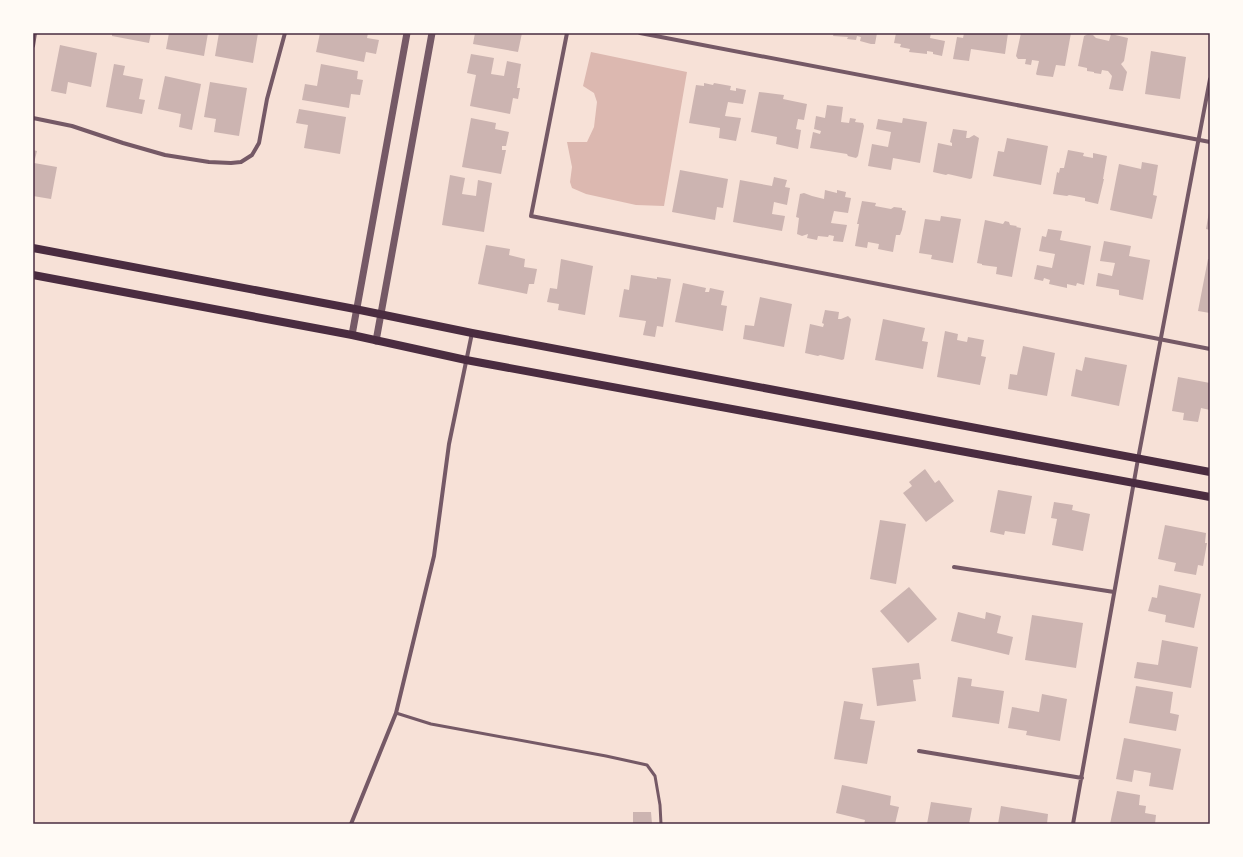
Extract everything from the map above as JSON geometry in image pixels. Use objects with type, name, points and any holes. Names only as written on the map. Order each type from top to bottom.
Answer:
[{"type":"main road","points":[[33,248],[382,314],[472,333],[1210,472]]},
{"type":"main road","points":[[33,275],[352,336],[466,360],[1210,497]]},
{"type":"street","points":[[33,46],[36,33]]},
{"type":"street","points":[[33,118],[72,126],[144,150],[166,155],[209,162],[241,162],[252,155],[259,142],[270,87],[285,33]]},
{"type":"street","points":[[352,336],[407,33]]},
{"type":"street","points":[[376,341],[432,33]]},
{"type":"street","points":[[567,33],[531,216],[1210,349]]},
{"type":"street","points":[[640,33],[1210,142]]},
{"type":"street","points":[[1074,824],[1138,459],[1210,79]]},
{"type":"street","points":[[351,824],[396,713],[434,556],[449,444],[472,333]]},
{"type":"street","points":[[954,567],[1114,592]]},
{"type":"street","points":[[919,751],[1082,778]]},
{"type":"lane","points":[[396,713],[431,724],[647,765],[655,776],[660,805],[661,824]]},
{"type":"shaded area","points":[[591,52],[687,72],[664,206],[636,205],[586,194],[572,188],[570,182],[572,167],[567,142],[587,142],[594,127],[597,102],[594,93],[583,86]]},
{"type":"building","points":[[112,33],[151,33],[149,43],[112,36]]},
{"type":"building","points":[[169,33],[208,33],[204,56],[166,49]]},
{"type":"building","points":[[219,33],[258,33],[253,63],[215,56]]},
{"type":"building","points":[[320,33],[368,33],[367,38],[379,40],[376,54],[366,52],[364,62],[316,52]]},
{"type":"building","points":[[475,33],[522,33],[518,52],[473,44]]},
{"type":"building","points":[[834,33],[877,33],[875,44],[871,44],[860,41],[861,37],[857,36],[856,40],[847,39],[848,37],[833,36]]},
{"type":"building","points":[[896,33],[931,33],[930,38],[945,41],[942,56],[927,51],[927,54],[909,52],[910,49],[900,47],[901,44],[894,43]]},
{"type":"building","points":[[964,33],[1008,33],[1005,54],[971,49],[969,61],[953,59],[957,37],[963,38]]},
{"type":"building","points":[[1021,33],[1071,33],[1065,66],[1056,65],[1053,77],[1037,75],[1039,61],[1032,60],[1031,65],[1025,64],[1026,59],[1018,59],[1016,56]]},
{"type":"building","points":[[1088,34],[1093,35],[1096,38],[1109,41],[1111,34],[1128,38],[1124,61],[1121,64],[1127,72],[1123,91],[1109,89],[1112,76],[1108,71],[1102,70],[1101,74],[1094,73],[1087,71],[1087,68],[1078,66],[1084,36]]},
{"type":"building","points":[[60,45],[97,53],[91,87],[68,82],[66,94],[51,91]]},
{"type":"building","points":[[1151,51],[1186,57],[1180,99],[1145,94]]},
{"type":"building","points":[[471,54],[494,58],[491,74],[504,76],[507,61],[521,64],[517,88],[520,88],[518,99],[513,98],[510,114],[470,106],[476,75],[467,73]]},
{"type":"building","points":[[114,64],[125,66],[123,75],[143,79],[139,99],[145,100],[142,114],[106,107]]},
{"type":"building","points":[[321,64],[358,71],[357,79],[363,80],[360,95],[351,94],[349,108],[302,100],[305,84],[317,86]]},
{"type":"building","points":[[165,76],[201,84],[192,130],[179,127],[181,114],[158,109]]},
{"type":"building","points":[[210,82],[247,88],[239,136],[214,132],[216,119],[204,117]]},
{"type":"building","points":[[704,83],[731,86],[730,90],[736,91],[736,88],[746,90],[743,104],[728,102],[725,116],[741,118],[736,141],[719,138],[720,128],[689,123],[696,85],[704,86]]},
{"type":"building","points":[[759,92],[784,95],[783,99],[807,104],[804,120],[798,119],[796,129],[801,130],[798,149],[776,144],[777,137],[751,132]]},
{"type":"building","points":[[827,105],[843,107],[841,122],[849,123],[850,118],[856,119],[855,122],[863,123],[864,126],[858,156],[856,158],[848,156],[847,154],[810,148],[813,132],[820,134],[821,131],[814,129],[816,116],[825,118]]},
{"type":"building","points":[[299,109],[346,117],[340,154],[304,148],[308,125],[296,123]]},
{"type":"building","points":[[471,118],[496,123],[495,129],[509,132],[506,146],[502,146],[502,150],[506,150],[501,174],[462,167]]},
{"type":"building","points":[[903,118],[927,122],[920,163],[893,158],[891,170],[868,166],[872,144],[888,147],[891,132],[876,129],[878,119],[902,123]]},
{"type":"building","points":[[953,129],[967,131],[966,138],[974,135],[979,138],[972,178],[970,179],[933,172],[938,143],[952,146],[952,143],[950,142]]},
{"type":"building","points":[[1007,138],[1048,146],[1041,185],[993,176],[998,151],[1004,152]]},
{"type":"building","points":[[33,150],[37,151],[34,163],[57,167],[51,199],[33,196]]},
{"type":"building","points":[[1068,150],[1084,153],[1083,156],[1093,158],[1093,153],[1107,156],[1104,179],[1098,204],[1085,201],[1085,198],[1053,194],[1057,172],[1059,173],[1060,168],[1064,168]]},
{"type":"building","points":[[1142,162],[1158,165],[1153,195],[1157,196],[1152,219],[1110,210],[1119,164],[1141,169]]},
{"type":"building","points":[[680,170],[728,179],[723,208],[717,207],[715,220],[672,212]]},
{"type":"building","points":[[450,175],[465,178],[462,194],[476,196],[478,180],[492,183],[484,232],[442,225]]},
{"type":"building","points":[[774,177],[787,180],[785,187],[790,188],[787,205],[774,202],[772,214],[785,216],[782,231],[733,222],[740,180],[772,186]]},
{"type":"building","points":[[825,190],[837,193],[837,190],[846,192],[845,197],[851,198],[848,213],[834,211],[831,223],[847,225],[843,242],[833,241],[834,236],[829,235],[828,237],[818,236],[817,240],[807,238],[808,234],[802,236],[797,234],[799,218],[796,217],[800,194],[804,193],[824,199]]},
{"type":"building","points":[[862,201],[876,203],[875,206],[891,209],[894,207],[902,208],[902,210],[906,211],[900,235],[896,235],[893,252],[878,249],[879,244],[868,242],[867,248],[855,246],[859,224],[857,224]]},
{"type":"building","points":[[1210,212],[1210,230],[1206,229]]},
{"type":"building","points":[[941,216],[961,219],[953,263],[931,259],[932,255],[919,253],[925,219],[940,221]]},
{"type":"building","points":[[985,220],[1003,224],[1005,221],[1009,222],[1010,225],[1021,228],[1012,277],[996,274],[997,267],[977,263]]},
{"type":"building","points":[[1048,229],[1062,231],[1060,240],[1091,246],[1084,285],[1077,283],[1076,286],[1067,284],[1067,288],[1049,284],[1050,280],[1044,278],[1043,281],[1034,279],[1037,265],[1052,268],[1055,254],[1039,251],[1042,236],[1046,237]]},
{"type":"building","points":[[1104,241],[1131,246],[1129,256],[1150,260],[1143,300],[1119,295],[1119,290],[1096,286],[1098,273],[1112,276],[1115,263],[1100,261]]},
{"type":"building","points":[[486,245],[510,249],[509,255],[525,259],[524,267],[537,269],[534,284],[529,284],[527,294],[478,284]]},
{"type":"building","points":[[561,259],[593,266],[585,315],[558,310],[559,304],[547,302],[550,288],[557,289]]},
{"type":"building","points":[[1208,259],[1210,259],[1210,313],[1198,311]]},
{"type":"building","points":[[631,275],[657,279],[657,277],[671,279],[663,327],[657,326],[655,337],[643,335],[646,321],[619,317],[624,289],[629,290]]},
{"type":"building","points":[[683,283],[706,288],[705,292],[709,292],[710,288],[724,291],[721,305],[727,306],[723,331],[675,322]]},
{"type":"building","points":[[760,297],[792,304],[784,347],[743,339],[745,325],[754,326]]},
{"type":"building","points":[[825,310],[839,312],[838,319],[848,316],[851,319],[844,359],[842,360],[805,353],[810,324],[823,327],[824,324],[822,323]]},
{"type":"building","points":[[883,319],[925,328],[922,341],[928,342],[923,369],[875,360]]},
{"type":"building","points":[[945,331],[958,334],[957,340],[967,342],[968,337],[984,340],[981,356],[986,357],[980,385],[937,377]]},
{"type":"building","points":[[1023,346],[1055,353],[1047,396],[1008,389],[1010,374],[1017,375]]},
{"type":"building","points":[[1085,357],[1127,365],[1119,406],[1071,396],[1076,369],[1082,371]]},
{"type":"building","points":[[1178,377],[1210,383],[1210,410],[1201,408],[1198,422],[1183,420],[1184,413],[1172,411]]},
{"type":"building","points":[[925,469],[935,483],[939,480],[954,501],[926,522],[903,493],[912,486],[909,482]]},
{"type":"building","points":[[998,490],[1032,496],[1025,534],[1005,531],[1004,535],[990,532]]},
{"type":"building","points":[[1054,502],[1073,505],[1072,510],[1090,514],[1083,551],[1052,545],[1057,519],[1051,518]]},
{"type":"building","points":[[880,520],[906,524],[896,584],[870,579]]},
{"type":"building","points":[[1165,525],[1206,533],[1205,543],[1207,543],[1203,566],[1198,565],[1196,575],[1174,571],[1176,563],[1158,559]]},
{"type":"building","points":[[1159,585],[1201,594],[1194,628],[1165,622],[1166,615],[1148,611],[1152,597],[1157,598]]},
{"type":"building","points":[[909,587],[937,619],[908,643],[880,611]]},
{"type":"building","points":[[958,612],[985,619],[986,612],[1001,616],[997,633],[1013,637],[1009,655],[951,641]]},
{"type":"building","points":[[1032,615],[1083,623],[1076,668],[1025,660]]},
{"type":"building","points":[[1162,640],[1198,647],[1191,688],[1134,678],[1137,662],[1158,665]]},
{"type":"building","points":[[919,663],[921,679],[913,680],[916,701],[877,706],[872,668]]},
{"type":"building","points":[[958,677],[972,679],[971,686],[1004,691],[999,724],[952,717]]},
{"type":"building","points":[[1136,686],[1173,692],[1170,713],[1179,715],[1176,731],[1129,723]]},
{"type":"building","points":[[1042,694],[1067,699],[1060,741],[1026,735],[1027,731],[1008,728],[1012,707],[1039,712]]},
{"type":"building","points":[[844,701],[863,704],[860,719],[875,721],[867,764],[834,759]]},
{"type":"building","points":[[1124,738],[1181,749],[1173,790],[1149,786],[1151,773],[1134,770],[1132,782],[1116,779]]},
{"type":"building","points":[[842,785],[891,796],[890,805],[899,807],[895,824],[864,824],[865,820],[836,813]]},
{"type":"building","points":[[1117,791],[1140,795],[1139,805],[1146,806],[1145,813],[1156,815],[1155,824],[1110,824]]},
{"type":"building","points":[[931,802],[972,808],[969,824],[927,824]]},
{"type":"building","points":[[1001,806],[1048,814],[1047,824],[998,824]]},
{"type":"building","points":[[633,812],[651,812],[652,824],[633,824]]}]
